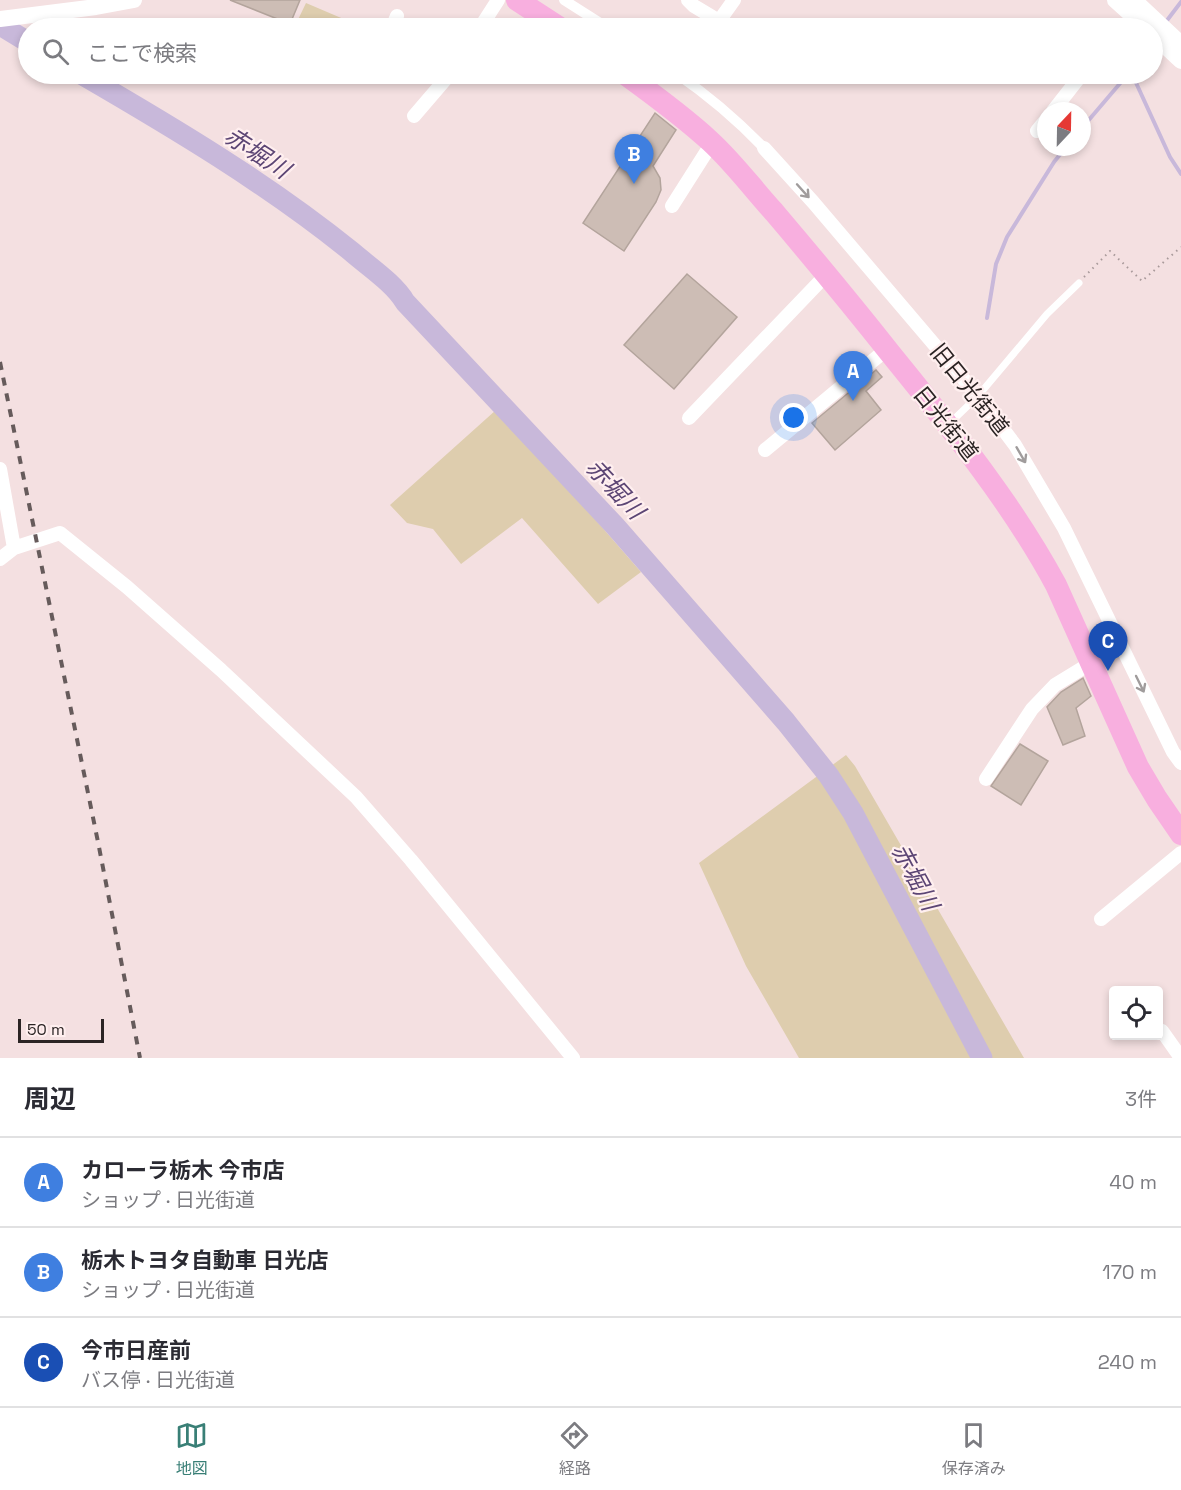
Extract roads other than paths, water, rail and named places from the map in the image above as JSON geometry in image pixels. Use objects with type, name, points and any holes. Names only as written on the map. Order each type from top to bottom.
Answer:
[{"type":"highway","points":[[517,0],[545,18]]},
{"type":"highway","name":"日光街道","points":[[638,84],[712,143],[827,274],[980,466],[1024,529],[1056,585],[1138,767],[1181,834]]},
{"type":"street","points":[[0,19],[134,0]]},
{"type":"street","points":[[486,18],[498,0]]},
{"type":"street","points":[[564,0],[592,18]]},
{"type":"street","points":[[688,0],[714,18]]},
{"type":"street","points":[[721,18],[734,0]]},
{"type":"street","points":[[1115,0],[1134,18]]},
{"type":"street","points":[[1134,0],[1153,18]]},
{"type":"street","points":[[1163,27],[1181,44]]},
{"type":"street","points":[[1163,45],[1181,61]]},
{"type":"street","points":[[414,116],[441,84]]},
{"type":"street","name":"旧日光街道","points":[[691,84],[739,122],[813,202],[978,396],[1015,446],[1064,528],[1173,752],[1181,763]]},
{"type":"street","points":[[1060,102],[1074,84]]},
{"type":"street","points":[[672,206],[712,143]]},
{"type":"street","points":[[689,418],[827,274]]},
{"type":"street","points":[[765,450],[887,349]]},
{"type":"street","points":[[0,471],[14,548]]},
{"type":"street","points":[[0,559],[14,548],[60,533],[127,587],[356,797],[411,860],[573,1058]]},
{"type":"street","points":[[986,779],[1032,710],[1055,685],[1091,663]]},
{"type":"street","points":[[1101,919],[1181,853]]},
{"type":"street","points":[[1163,1032],[1181,1058]]},
{"type":"lane","points":[[947,425],[978,396],[1047,314],[1078,283]]},
{"type":"waterway","points":[[1165,23],[1181,2]]},
{"type":"waterway","name":"赤堀川","points":[[0,25],[18,36]]},
{"type":"waterway","name":"赤堀川","points":[[98,84],[254,180],[320,227],[381,276],[615,526],[786,722],[829,776],[853,813],[982,1058]]},
{"type":"waterway","points":[[1091,117],[1119,84]]},
{"type":"waterway","points":[[1137,84],[1170,157],[1181,174]]},
{"type":"waterway","points":[[987,318],[996,264],[1007,237],[1059,156]]},
{"type":"railway","points":[[0,362],[140,1058]]},
{"type":"place","name":"栃木トヨタ自動車 日光店","points":[[634,184]]},
{"type":"place","name":"カローラ栃木 今市店","points":[[853,401]]},
{"type":"place","name":"今市日産前","points":[[1108,671]]}]
